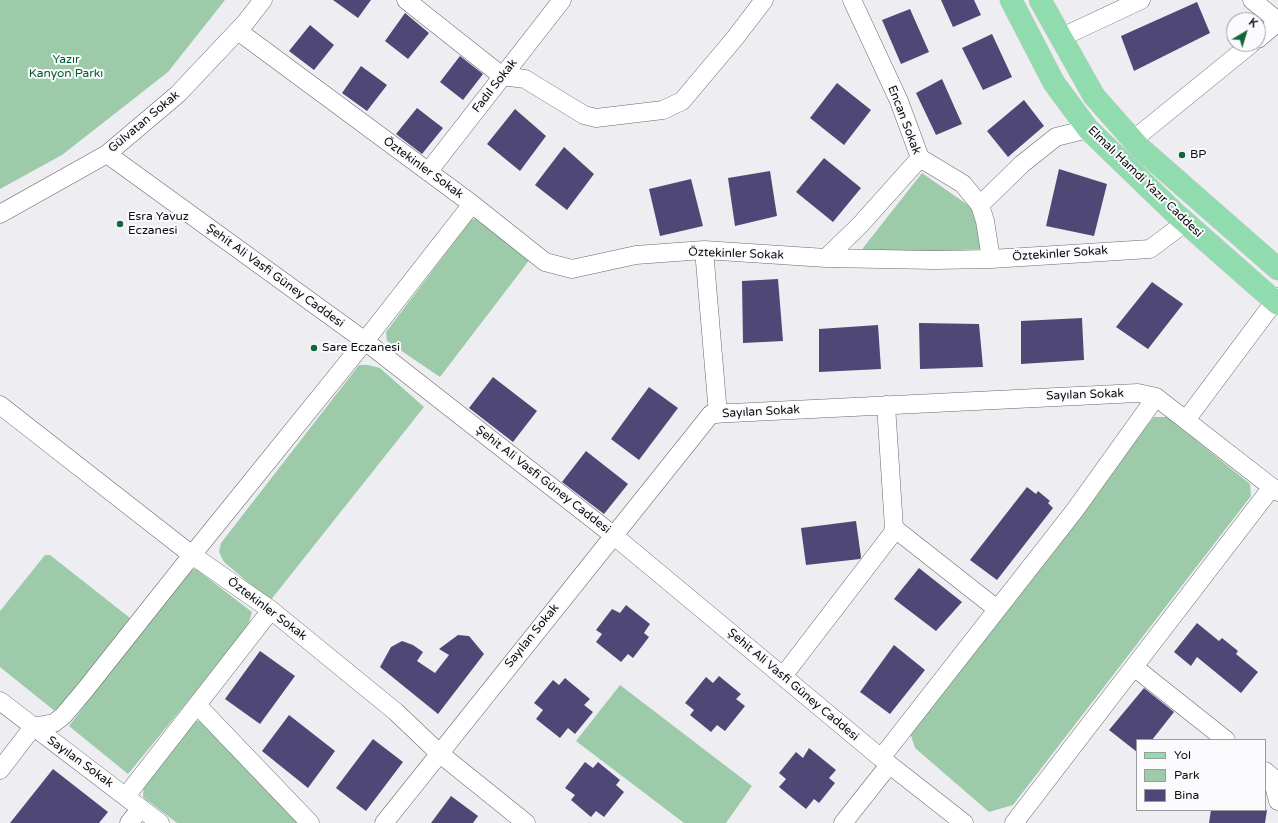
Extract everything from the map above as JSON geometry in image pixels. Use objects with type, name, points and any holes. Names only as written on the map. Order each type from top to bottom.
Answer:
[{"type":"main road","name":"Elmalı Hamdi Yazır Caddesi","points":[[1011,0],[1054,83],[1088,129],[1186,222],[1277,301]]},
{"type":"main road","name":"Elmalı Hamdi Yazır Caddesi","points":[[1040,0],[1094,96],[1133,140],[1278,269]]},
{"type":"street","name":"Gülvatan Sokak","points":[[0,214],[107,154],[178,94],[238,31],[263,0]]},
{"type":"street","points":[[406,0],[502,76],[524,79],[584,115],[596,118],[663,110],[682,101],[735,38],[764,0]]},
{"type":"street","name":"Fadıl Sokak","points":[[428,172],[562,0]]},
{"type":"street","name":"Encan Sokak","points":[[826,258],[860,225],[920,158],[899,102],[852,0]]},
{"type":"street","points":[[1060,38],[1141,0]]},
{"type":"street","points":[[1252,0],[1278,22],[1266,32]]},
{"type":"street","name":"Öztekinler Sokak","points":[[238,31],[472,204],[546,262],[572,269],[636,254],[704,250],[826,258],[934,260],[990,258],[1101,250],[1150,249],[1186,222]]},
{"type":"street","points":[[1133,140],[1241,52]]},
{"type":"street","points":[[980,205],[1022,164],[1056,137],[1088,129]]},
{"type":"street","name":"Şehit Ali Vasfi Güney Caddesi","points":[[107,154],[366,341],[613,535],[885,762],[964,823]]},
{"type":"street","points":[[920,158],[963,184],[980,205],[985,221],[990,258]]},
{"type":"street","points":[[0,770],[33,727],[54,723],[64,716],[192,555],[366,341],[472,204]]},
{"type":"street","points":[[704,250],[718,414]]},
{"type":"street","points":[[1186,420],[1277,301]]},
{"type":"street","name":"Sayılan Sokak","points":[[384,823],[711,414],[1138,393],[1156,397],[1275,490]]},
{"type":"street","points":[[843,823],[885,762],[997,609],[1075,510],[1156,397]]},
{"type":"street","name":"Öztekinler Sokak","points":[[0,405],[192,555],[271,610],[396,712],[439,753],[526,823]]},
{"type":"street","points":[[783,676],[892,534],[894,528],[886,405]]},
{"type":"street","points":[[1014,823],[1134,666],[1275,490]]},
{"type":"street","points":[[894,528],[997,609]]},
{"type":"street","points":[[126,796],[271,610]]},
{"type":"street","points":[[1134,666],[1225,739]]},
{"type":"street","name":"Sayılan Sokak","points":[[0,701],[160,823]]},
{"type":"street","points":[[197,705],[310,823]]},
{"type":"street","points":[[1272,774],[1278,801]]},
{"type":"street","points":[[129,823],[141,808]]},
{"type":"green space","name":"Yazır Kanyon Parkı","points":[[0,0],[225,0],[168,72],[62,155],[0,189]]},
{"type":"green space","points":[[922,173],[978,212],[982,249],[863,254],[863,248]]},
{"type":"green space","points":[[481,216],[534,254],[440,377],[387,341],[386,332],[471,220]]},
{"type":"green space","points":[[359,365],[368,365],[380,368],[424,407],[270,601],[224,562],[219,552],[221,543]]},
{"type":"green space","points":[[1154,417],[1167,417],[1250,484],[1251,496],[1013,805],[989,812],[915,748],[909,730]]},
{"type":"green space","points":[[45,555],[50,555],[130,618],[56,712],[0,667],[0,611]]},
{"type":"green space","points":[[196,569],[252,612],[247,629],[128,774],[69,726],[185,571]]},
{"type":"green space","points":[[620,685],[752,786],[726,823],[684,823],[576,741]]},
{"type":"green space","points":[[194,721],[202,721],[301,823],[177,823],[143,797],[144,782]]},
{"type":"building","points":[[333,0],[371,0],[358,18]]},
{"type":"building","points":[[941,0],[974,0],[981,15],[953,27]]},
{"type":"building","points":[[1197,2],[1210,33],[1134,71],[1121,36]]},
{"type":"building","points":[[910,9],[929,52],[901,64],[882,20]]},
{"type":"building","points":[[405,13],[429,33],[408,59],[385,41]]},
{"type":"building","points":[[310,25],[334,45],[314,70],[289,51]]},
{"type":"building","points":[[992,34],[1012,77],[983,90],[962,48]]},
{"type":"building","points":[[460,56],[483,74],[463,100],[440,82]]},
{"type":"building","points":[[361,66],[387,85],[367,111],[342,93]]},
{"type":"building","points":[[942,79],[962,124],[936,135],[916,93]]},
{"type":"building","points":[[837,83],[871,110],[844,145],[810,118]]},
{"type":"building","points":[[1024,100],[1044,126],[1008,157],[987,131]]},
{"type":"building","points":[[417,108],[443,128],[422,154],[396,134]]},
{"type":"building","points":[[515,109],[546,136],[520,171],[487,144]]},
{"type":"building","points":[[564,147],[594,174],[567,210],[535,185]]},
{"type":"building","points":[[824,158],[861,188],[833,222],[796,192]]},
{"type":"building","points":[[1059,169],[1107,184],[1094,236],[1046,226]]},
{"type":"building","points":[[770,171],[777,216],[735,226],[728,178]]},
{"type":"building","points":[[691,179],[703,226],[660,236],[649,189]]},
{"type":"building","points":[[778,279],[783,341],[743,343],[742,281]]},
{"type":"building","points":[[1152,282],[1183,304],[1148,349],[1116,327]]},
{"type":"building","points":[[1082,318],[1084,360],[1021,364],[1021,321]]},
{"type":"building","points":[[919,323],[979,324],[983,367],[920,369]]},
{"type":"building","points":[[878,325],[881,369],[819,372],[819,329]]},
{"type":"building","points":[[493,377],[537,411],[513,442],[469,408]]},
{"type":"building","points":[[649,387],[678,408],[639,460],[611,439]]},
{"type":"building","points":[[586,451],[628,484],[604,514],[562,482]]},
{"type":"building","points":[[1027,487],[1036,494],[1038,491],[1050,501],[1048,503],[1053,508],[997,580],[970,560]]},
{"type":"building","points":[[856,521],[861,557],[860,559],[806,565],[801,528]]},
{"type":"building","points":[[919,568],[962,602],[936,631],[894,599]]},
{"type":"building","points":[[626,605],[650,624],[644,633],[649,637],[633,658],[628,654],[621,662],[596,642],[602,634],[596,630],[612,609],[620,613]]},
{"type":"building","points":[[1197,623],[1219,641],[1222,638],[1238,651],[1236,654],[1258,672],[1241,693],[1197,657],[1191,666],[1174,652]]},
{"type":"building","points":[[458,635],[469,636],[484,654],[438,714],[380,667],[391,647],[402,641],[413,645],[423,652],[417,661],[435,673],[449,655],[439,649]]},
{"type":"building","points":[[894,645],[925,670],[890,714],[860,692]]},
{"type":"building","points":[[260,651],[295,676],[260,724],[225,699]]},
{"type":"building","points":[[719,676],[741,694],[736,699],[745,706],[725,731],[717,725],[711,732],[690,715],[694,710],[685,703],[706,677],[713,683]]},
{"type":"building","points":[[565,678],[590,699],[584,705],[593,712],[575,734],[568,728],[560,738],[536,719],[543,710],[534,703],[553,680],[559,685]]},
{"type":"building","points":[[1144,688],[1174,712],[1153,739],[1136,739],[1136,751],[1109,730]]},
{"type":"building","points":[[289,715],[335,751],[308,788],[262,751]]},
{"type":"building","points":[[373,739],[403,762],[366,811],[336,788]]},
{"type":"building","points":[[809,748],[836,770],[829,778],[835,783],[819,803],[814,799],[806,809],[779,787],[786,779],[779,773],[796,752],[803,758]]},
{"type":"building","points":[[585,762],[593,768],[598,762],[620,780],[616,785],[624,792],[604,817],[596,811],[591,817],[571,800],[575,795],[565,788]]},
{"type":"building","points":[[53,769],[108,812],[99,823],[10,823]]},
{"type":"building","points":[[451,796],[478,816],[473,823],[431,823]]},
{"type":"building","points":[[1267,810],[1265,823],[1209,823],[1211,811]]},
{"type":"place","name":"BP","points":[[1182,155]]},
{"type":"place","name":"Esra Yavuz Eczanesi","points":[[120,224]]},
{"type":"place","name":"Sare Eczanesi","points":[[314,348]]}]
